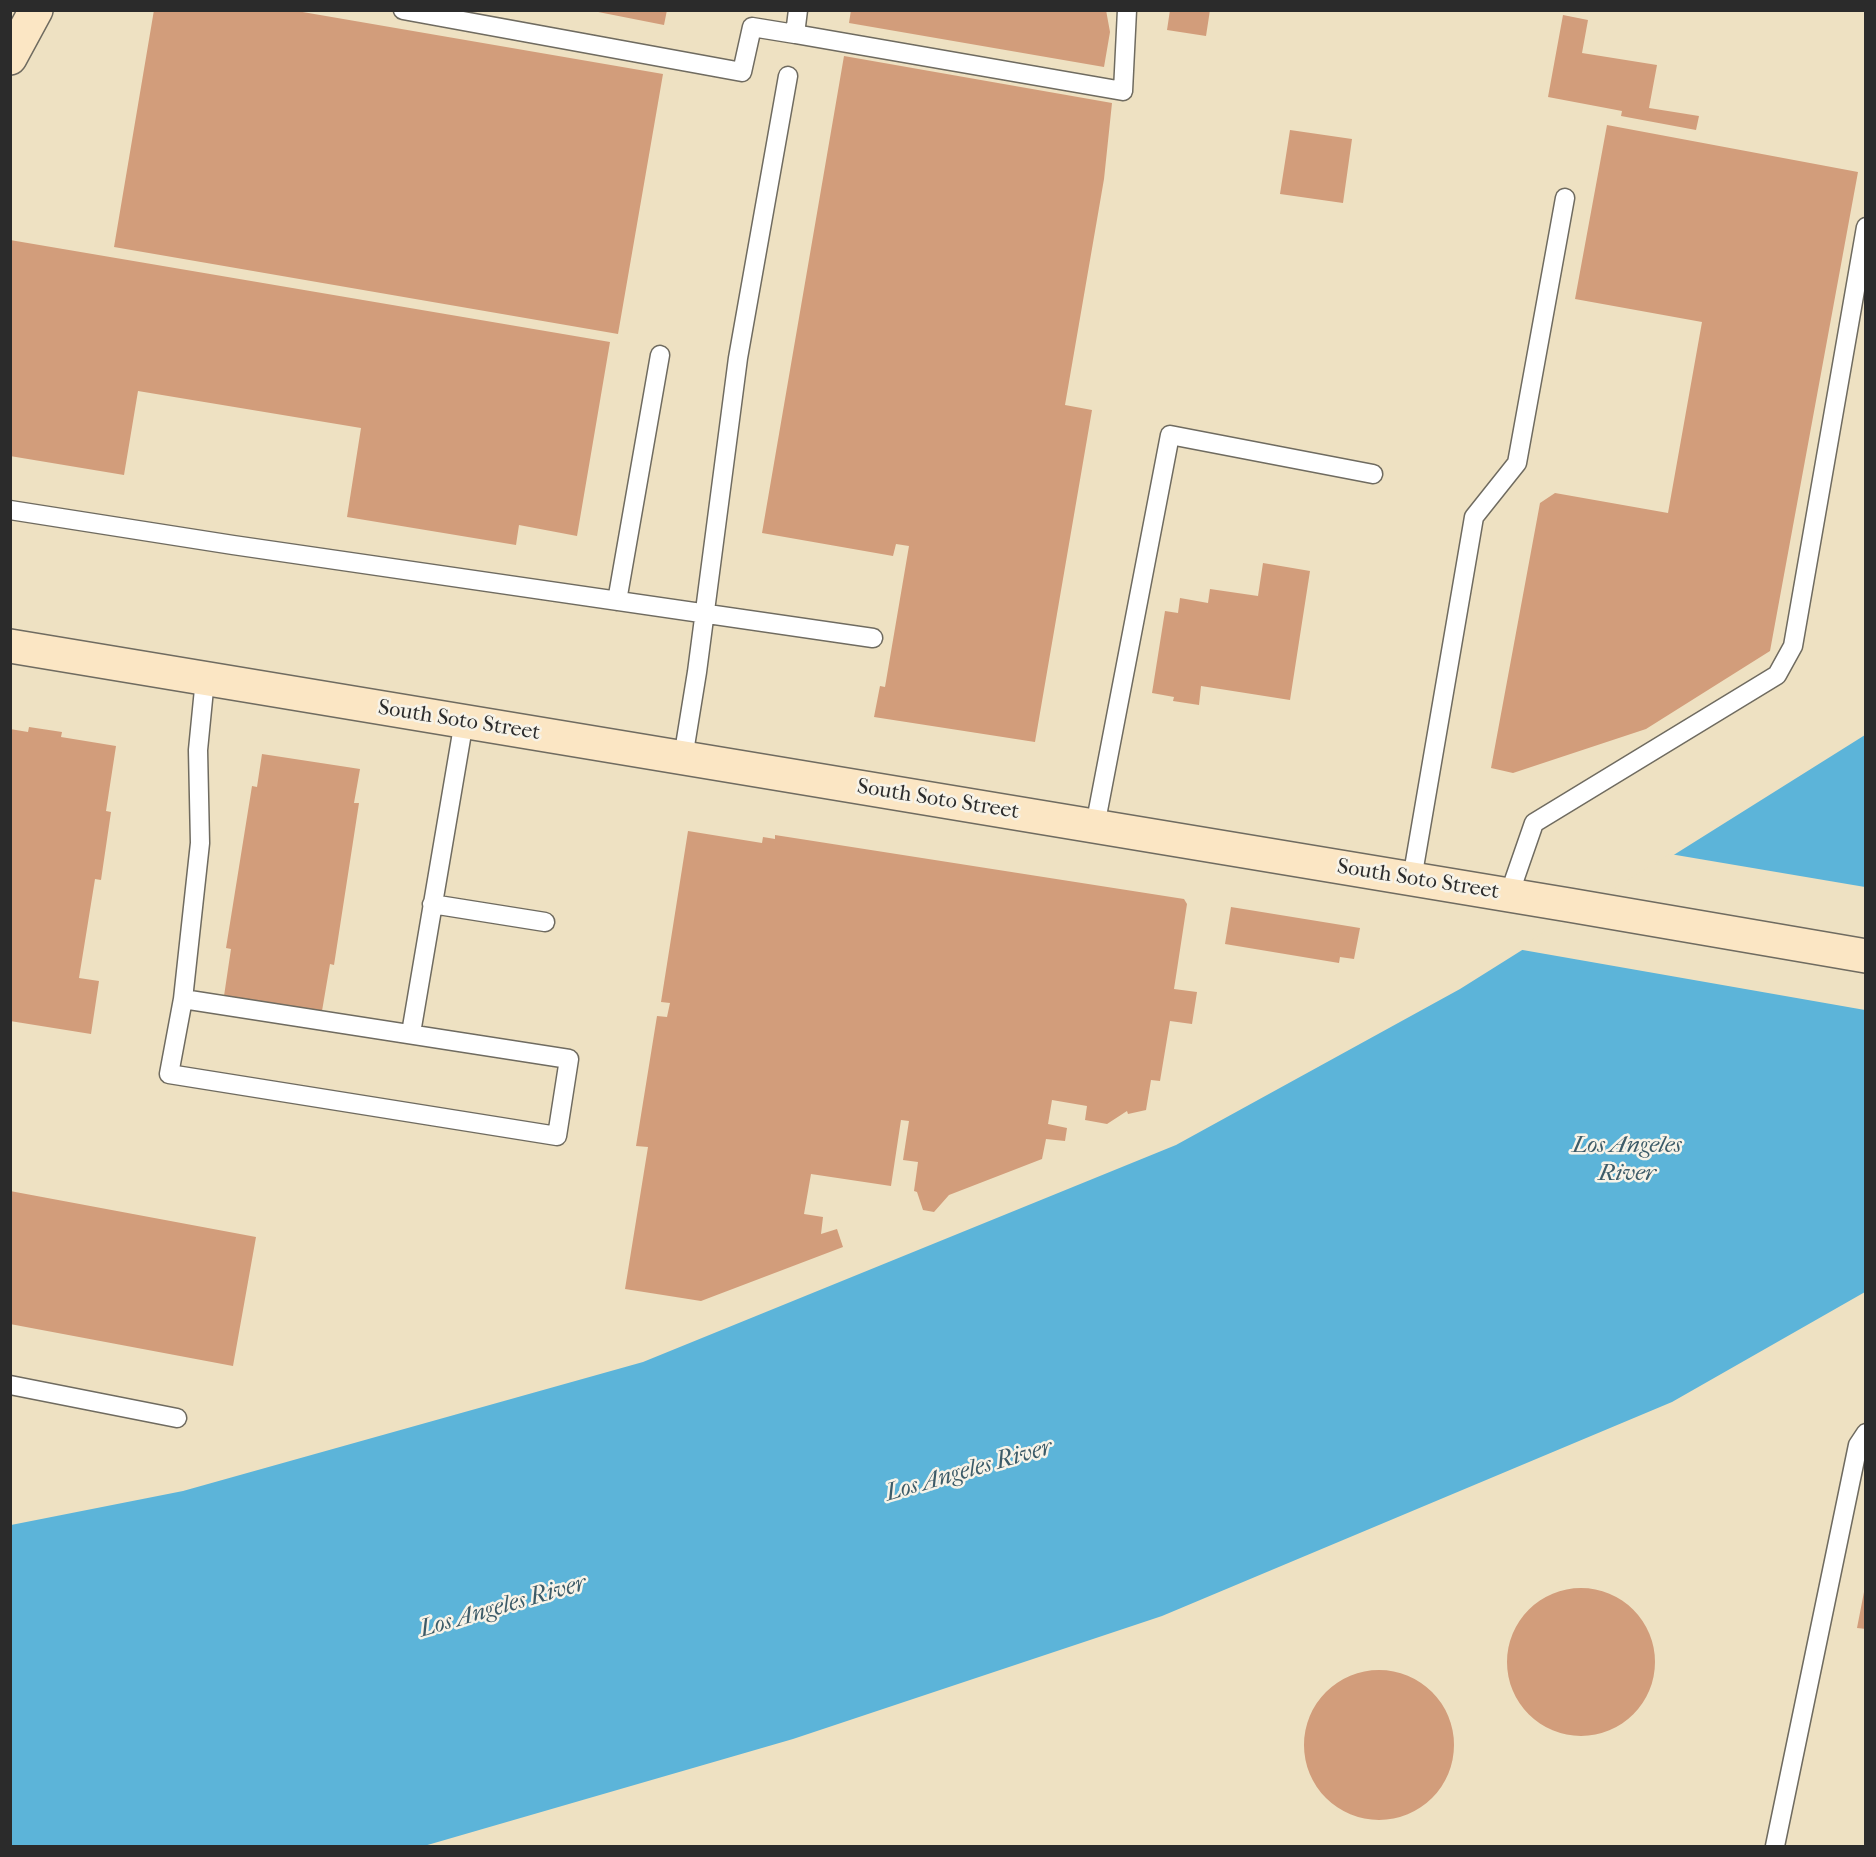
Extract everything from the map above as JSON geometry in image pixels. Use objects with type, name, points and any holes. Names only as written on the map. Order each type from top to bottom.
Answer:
[{"type":"main road","points":[[10,58],[36,10]]},
{"type":"main road","name":"South Soto Street","points":[[10,646],[1866,956]]},
{"type":"lane","points":[[404,10],[742,72],[752,27],[1123,91],[1127,10]]},
{"type":"lane","points":[[795,34],[798,10]]},
{"type":"lane","points":[[683,758],[705,614],[738,358],[788,76]]},
{"type":"lane","points":[[1412,879],[1474,517],[1517,463],[1565,198]]},
{"type":"lane","points":[[1509,895],[1534,822],[1777,675],[1793,646],[1866,227]]},
{"type":"lane","points":[[617,601],[660,355]]},
{"type":"lane","points":[[1095,826],[1170,435],[1373,474]]},
{"type":"lane","points":[[10,510],[233,545],[873,638]]},
{"type":"lane","points":[[183,999],[569,1059],[557,1136],[170,1074],[183,999],[200,843],[198,750],[206,679]]},
{"type":"lane","points":[[411,1033],[464,722]]},
{"type":"lane","points":[[432,904],[545,922]]},
{"type":"lane","points":[[10,1385],[177,1418]]},
{"type":"lane","points":[[1775,1846],[1858,1444],[1866,1433]]},
{"type":"water","name":"Los Angeles River","points":[[1865,735],[1865,1292],[1672,1402],[1162,1616],[793,1739],[424,1846],[11,1846],[11,1525],[183,1491],[643,1362],[1176,1145],[1460,989]]},
{"type":"pier","points":[[1670,854],[1865,887],[1865,1010],[1517,949]]},
{"type":"building","points":[[154,10],[291,10],[663,74],[618,334],[114,247]]},
{"type":"building","points":[[588,10],[667,10],[664,25]]},
{"type":"building","points":[[851,10],[1106,10],[1110,32],[1104,67],[849,23]]},
{"type":"building","points":[[1170,10],[1210,10],[1206,36],[1167,30]]},
{"type":"building","points":[[1563,15],[1588,20],[1582,53],[1657,65],[1649,108],[1699,116],[1696,130],[1621,116],[1622,111],[1548,97]]},
{"type":"building","points":[[844,56],[1112,103],[1104,179],[1065,405],[1092,410],[1035,742],[874,717],[880,686],[885,687],[909,546],[896,544],[893,556],[762,533]]},
{"type":"building","points":[[1607,125],[1858,172],[1770,651],[1646,729],[1513,773],[1491,768],[1540,503],[1555,493],[1668,513],[1702,322],[1575,299]]},
{"type":"building","points":[[1290,130],[1352,139],[1343,203],[1280,194]]},
{"type":"building","points":[[10,240],[610,342],[577,536],[519,525],[516,545],[347,517],[361,428],[138,391],[124,475],[10,456]]},
{"type":"building","points":[[1263,563],[1310,571],[1290,700],[1201,686],[1199,705],[1173,701],[1174,697],[1152,693],[1165,611],[1178,613],[1180,598],[1208,603],[1210,589],[1258,596]]},
{"type":"building","points":[[29,727],[62,732],[61,737],[116,746],[106,811],[111,812],[101,880],[95,879],[79,978],[99,981],[91,1034],[10,1021],[10,729],[28,732]]},
{"type":"building","points":[[262,754],[360,769],[354,803],[359,803],[334,965],[330,964],[322,1011],[224,996],[231,949],[226,948],[252,786],[257,787]]},
{"type":"building","points":[[688,831],[762,843],[763,837],[775,839],[775,835],[1184,899],[1187,904],[1174,989],[1197,992],[1192,1024],[1170,1021],[1160,1081],[1151,1080],[1146,1110],[1128,1114],[1127,1111],[1107,1124],[1085,1120],[1087,1106],[1052,1100],[1048,1124],[1067,1128],[1065,1141],[1046,1139],[1042,1159],[949,1195],[934,1212],[923,1210],[917,1192],[914,1191],[918,1162],[903,1160],[909,1121],[901,1120],[891,1186],[811,1174],[804,1214],[823,1217],[821,1234],[837,1229],[843,1247],[701,1301],[625,1289],[648,1147],[636,1146],[657,1016],[667,1017],[670,1003],[661,1002]]},
{"type":"building","points":[[1231,907],[1360,928],[1354,959],[1340,957],[1339,963],[1225,944]]},
{"type":"building","points":[[10,1191],[256,1237],[233,1366],[10,1324]]},
{"type":"building","points":[[1581,1588],[1609,1594],[1633,1610],[1649,1634],[1655,1662],[1649,1690],[1633,1714],[1609,1730],[1581,1736],[1553,1730],[1529,1714],[1513,1690],[1507,1662],[1513,1634],[1529,1610],[1553,1594]]},
{"type":"building","points":[[1864,1592],[1866,1593],[1866,1629],[1857,1628]]},
{"type":"building","points":[[1379,1670],[1408,1675],[1421,1682],[1432,1692],[1442,1703],[1449,1716],[1454,1745],[1449,1774],[1442,1787],[1432,1798],[1421,1808],[1408,1815],[1379,1820],[1350,1815],[1337,1808],[1326,1798],[1316,1787],[1309,1774],[1304,1745],[1309,1716],[1316,1703],[1326,1692],[1337,1682],[1350,1675]]}]
